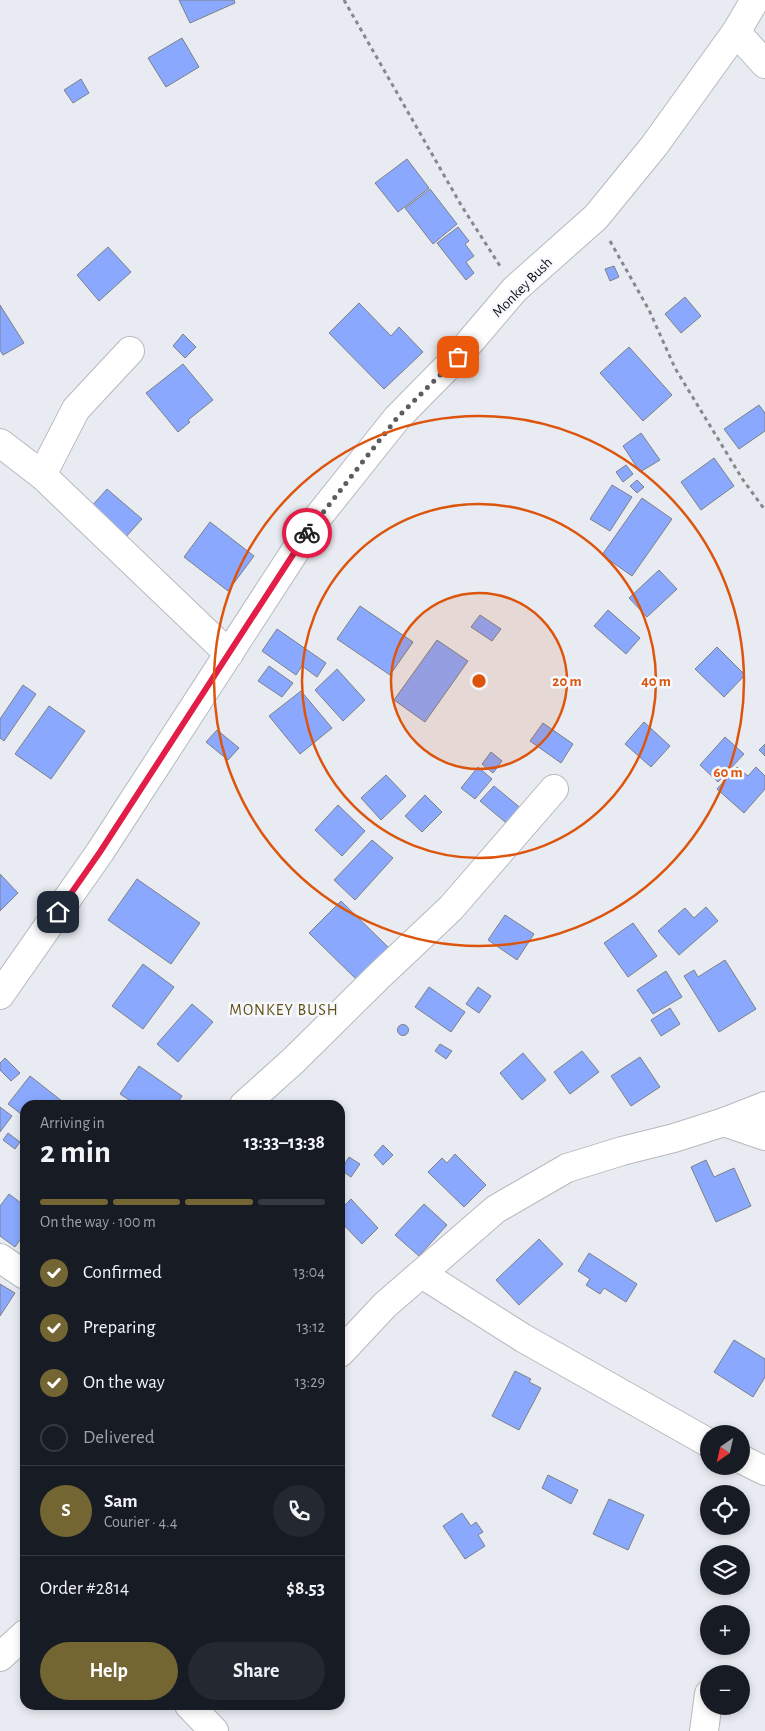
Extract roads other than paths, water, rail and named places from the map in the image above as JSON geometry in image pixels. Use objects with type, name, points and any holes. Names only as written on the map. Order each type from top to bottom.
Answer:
[{"type":"street","name":"Monkey Bush","points":[[0,995],[100,852],[314,522],[397,418],[458,357],[515,289],[596,217],[654,146],[736,32],[755,0]]},
{"type":"street","points":[[736,32],[765,64]]},
{"type":"street","points":[[42,474],[76,409],[130,351]]},
{"type":"street","points":[[0,443],[42,474],[229,654]]},
{"type":"street","points":[[250,1100],[293,1061],[380,975],[452,908],[554,789]]},
{"type":"street","points":[[345,1348],[386,1305],[496,1209],[567,1168],[622,1151],[674,1138],[765,1106]]},
{"type":"street","points":[[724,1122],[765,1136]]},
{"type":"street","points":[[0,1258],[20,1272]]},
{"type":"street","points":[[422,1274],[523,1338],[700,1438]]},
{"type":"street","points":[[750,1464],[765,1471]]},
{"type":"street","points":[[0,1657],[20,1639]]},
{"type":"street","points":[[194,1710],[214,1731]]},
{"type":"street","points":[[704,1731],[706,1715]]},
{"type":"district","name":"MONKEY BUSH","points":[[284,1009]]}]
